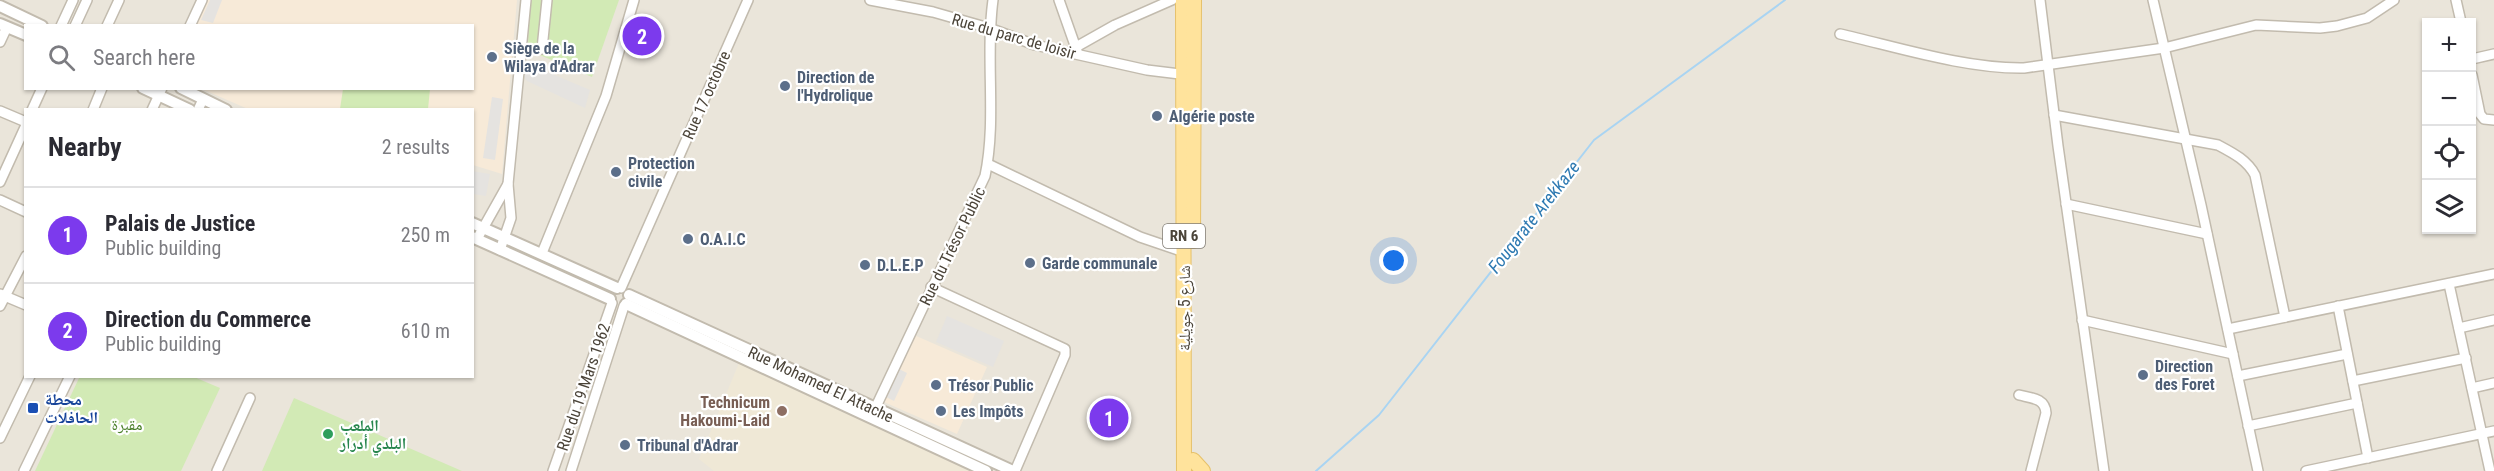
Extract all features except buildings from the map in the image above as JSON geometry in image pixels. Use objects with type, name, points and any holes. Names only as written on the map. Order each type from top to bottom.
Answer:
[{"type":"main road","name":"شارع 5 جويلية","points":[[1183,0],[1188,75],[1190,467]]},
{"type":"main road","name":"شارع 5 جويلية","points":[[1189,306],[1184,252],[1188,75],[1194,0]]},
{"type":"main road","points":[[1190,467],[1203,471]]},
{"type":"street","points":[[62,24],[73,0]]},
{"type":"street","points":[[76,24],[87,0]]},
{"type":"street","points":[[108,24],[119,0]]},
{"type":"street","points":[[191,24],[202,0]]},
{"type":"street","points":[[500,250],[511,218],[508,184],[526,0]]},
{"type":"street","points":[[543,49],[547,0]]},
{"type":"street","points":[[542,253],[606,96],[634,0]]},
{"type":"street","name":"Rue 17 octobre","points":[[623,296],[748,0]]},
{"type":"street","name":"Rue du parc de loisir","points":[[870,0],[933,12],[989,28],[1035,45],[1077,51],[1188,75]]},
{"type":"street","name":"Rue du Trésor Public","points":[[873,413],[931,287],[981,187],[988,164],[989,28],[993,0]]},
{"type":"street","points":[[1059,0],[1077,51],[1114,25],[1172,0]]},
{"type":"street","points":[[2040,0],[2104,471]]},
{"type":"street","points":[[2153,0],[2258,471]]},
{"type":"street","points":[[1840,34],[1967,62],[2006,68],[2164,48],[2256,25],[2320,28],[2337,26],[2367,18],[2394,0]]},
{"type":"street","points":[[2456,0],[2460,18]]},
{"type":"street","points":[[0,6],[38,24]]},
{"type":"street","points":[[0,42],[3,25],[24,34]]},
{"type":"street","points":[[2476,58],[2494,54]]},
{"type":"street","points":[[33,108],[41,90]]},
{"type":"street","points":[[94,108],[101,90]]},
{"type":"street","points":[[185,90],[222,108]]},
{"type":"street","points":[[153,108],[160,92],[187,108]]},
{"type":"street","points":[[2476,94],[2480,114],[2484,119],[2494,120]]},
{"type":"street","points":[[199,108],[203,99]]},
{"type":"street","points":[[0,111],[24,122]]},
{"type":"street","points":[[2054,115],[2218,145],[2235,154],[2250,166],[2285,317]]},
{"type":"street","points":[[0,182],[24,128]]},
{"type":"street","points":[[988,164],[1140,237],[1184,252]]},
{"type":"street","points":[[508,184],[478,225],[475,238],[611,301],[617,307],[623,296],[612,291],[611,301]]},
{"type":"street","points":[[0,200],[24,211]]},
{"type":"street","points":[[2066,204],[2207,234]]},
{"type":"street","name":"Rue Mohamed El Attache","points":[[478,225],[542,253],[623,296],[827,392],[1014,471]]},
{"type":"street","points":[[0,306],[2,295],[24,259]]},
{"type":"street","points":[[575,284],[581,272]]},
{"type":"street","points":[[2228,329],[2494,274]]},
{"type":"street","points":[[2449,284],[2490,471]]},
{"type":"street","points":[[931,287],[1065,349],[1065,355],[1014,471]]},
{"type":"street","points":[[2,295],[24,304]]},
{"type":"street","name":"Rue du 19 Mars 1962","points":[[572,471],[623,296]]},
{"type":"street","name":"Rue du 19 Mars 1962","points":[[553,471],[611,301]]},
{"type":"street","points":[[2338,306],[2368,458]]},
{"type":"street","points":[[2082,320],[2233,354]]},
{"type":"street","points":[[2459,328],[2494,320]]},
{"type":"street","points":[[2238,376],[2347,354]]},
{"type":"street","points":[[2353,381],[2466,358]]},
{"type":"street","points":[[0,438],[4,421],[29,378]]},
{"type":"street","points":[[24,471],[69,378]]},
{"type":"street","points":[[2472,388],[2494,383]]},
{"type":"street","points":[[2019,395],[2042,402],[2046,406],[2031,471]]},
{"type":"street","points":[[217,471],[250,398]]},
{"type":"street","points":[[2248,426],[2357,403]]},
{"type":"street","name":"Rue Mohamed El Attache","points":[[873,413],[986,471]]},
{"type":"street","points":[[2306,471],[2494,431]]},
{"type":"street","points":[[563,443],[579,449]]},
{"type":"shaded area","points":[[0,0],[2494,0],[2494,471],[0,471]]},
{"type":"shaded area","name":"Siège de la Wilaya d'Adrar","points":[[207,0],[517,0],[502,174],[474,165],[474,108],[246,108],[204,90],[474,90],[474,24],[196,24]]},
{"type":"shaded area","points":[[210,0],[222,0],[213,23],[201,20]]},
{"type":"shaded area","points":[[524,62],[590,90],[585,108],[527,81],[523,75]]},
{"type":"shaded area","points":[[492,97],[503,99],[495,160],[483,158]]},
{"type":"shaded area","points":[[474,171],[490,174],[486,196],[474,194]]},
{"type":"shaded area","points":[[947,316],[1004,341],[993,367],[936,342]]},
{"type":"shaded area","name":"Trésor Public","points":[[914,335],[987,367],[957,434],[884,402]]},
{"type":"shaded area","name":"Technicum Hakoumi-Laid","points":[[739,363],[977,471],[714,471],[699,459]]},
{"type":"shaded area","points":[[899,369],[907,373],[894,401],[886,397]]},
{"type":"green space","points":[[529,0],[619,0],[592,77],[528,50]]},
{"type":"green space","points":[[343,90],[430,90],[428,108],[340,108]]},
{"type":"green space","name":"مقبرة","points":[[79,378],[196,378],[220,388],[181,471],[35,471]]},
{"type":"green space","name":"الملعب البلدي أدرار","points":[[294,398],[462,471],[262,471]]},
{"type":"waterway","name":"Fougarate Arekkaze","points":[[1316,471],[1379,415],[1594,140],[1785,0]]},
{"type":"place","name":"Direction du Commerce","points":[[642,36]]},
{"type":"place","name":"Siège de la Wilaya d'Adrar","points":[[492,57]]},
{"type":"place","name":"Direction de l'Hydrolique","points":[[785,86]]},
{"type":"place","name":"Algérie poste","points":[[1157,116]]},
{"type":"place","name":"Protection civile","points":[[616,172]]},
{"type":"place","name":"O.A.I.C","points":[[688,239]]},
{"type":"place","name":"Garde communale","points":[[1030,263]]},
{"type":"place","name":"D.L.E.P","points":[[865,265]]},
{"type":"place","name":"Direction des Foret","points":[[2143,375]]},
{"type":"place","name":"Trésor Public","points":[[936,385]]},
{"type":"place","name":"محطة الحافلات","points":[[33,408]]},
{"type":"place","name":"Technicum Hakoumi-Laid","points":[[782,411]]},
{"type":"place","name":"Les Impôts","points":[[941,411]]},
{"type":"place","name":"Palais de Justice","points":[[1109,418]]},
{"type":"place","name":"الملعب البلدي أدرار","points":[[328,434]]},
{"type":"place","name":"Tribunal d'Adrar","points":[[625,445]]}]
